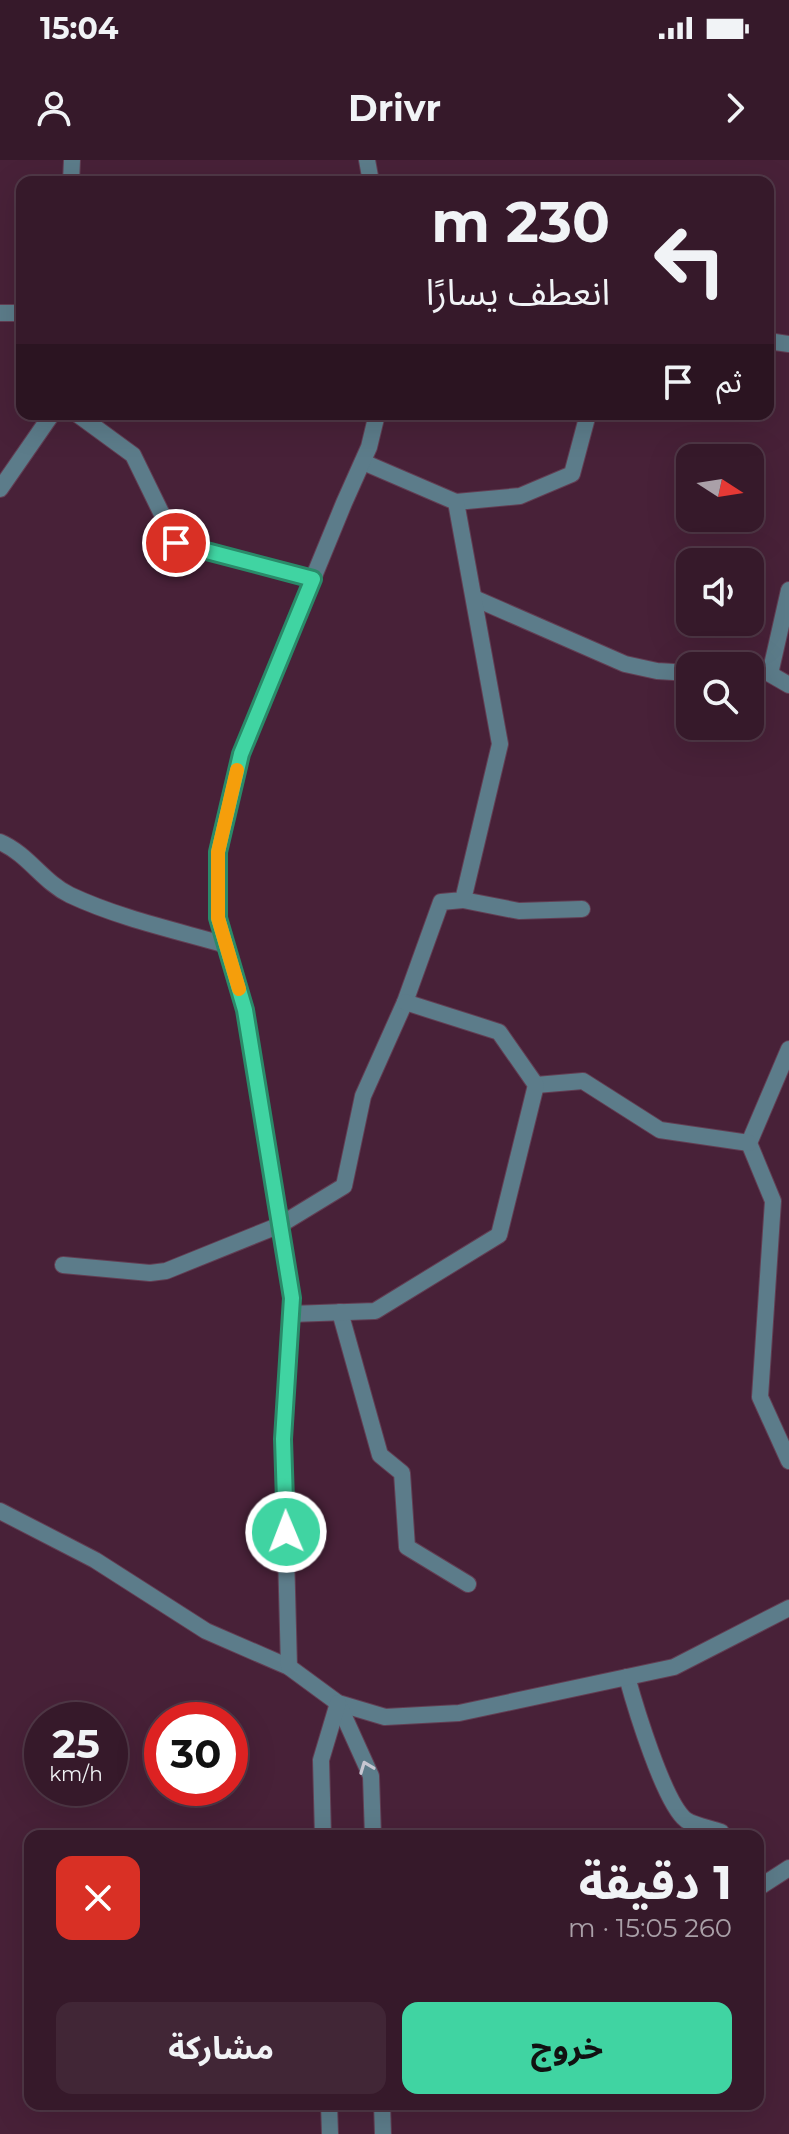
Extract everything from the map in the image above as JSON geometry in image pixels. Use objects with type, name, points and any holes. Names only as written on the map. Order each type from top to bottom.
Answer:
[{"type":"street","points":[[0,489],[48,420]]},
{"type":"street","points":[[85,420],[133,455],[176,543],[313,579]]},
{"type":"street","points":[[289,1667],[283,1439],[292,1298],[245,1010],[218,918],[218,852],[241,754],[363,462],[376,420]]},
{"type":"street","points":[[363,462],[456,502],[520,496],[572,474],[586,420]]},
{"type":"street","points":[[456,502],[500,744],[463,900]]},
{"type":"street","points":[[789,590],[770,674],[789,685]]},
{"type":"street","points":[[474,598],[625,664],[676,672]]},
{"type":"street","points":[[0,842],[24,856],[50,882],[69,894],[138,920],[226,945]]},
{"type":"street","points":[[63,1265],[150,1273],[166,1271],[280,1225],[344,1186],[363,1096],[405,1002],[441,902],[463,900],[519,911],[582,909]]},
{"type":"street","points":[[291,1314],[375,1311],[499,1235],[536,1085],[499,1032],[405,1002]]},
{"type":"street","points":[[789,1049],[749,1143],[773,1201],[760,1397],[789,1461]]},
{"type":"street","points":[[536,1085],[583,1081],[660,1130],[749,1143]]},
{"type":"street","points":[[340,1312],[380,1455],[402,1473],[407,1547],[468,1584]]},
{"type":"street","points":[[0,1511],[95,1560],[206,1631],[289,1667],[338,1703],[385,1717],[459,1713],[674,1667],[789,1608]]},
{"type":"street","points":[[627,1677],[647,1744],[677,1808],[688,1822],[714,1830]]},
{"type":"street","points":[[323,1830],[321,1760],[338,1703]]},
{"type":"street","points":[[338,1703],[371,1776],[373,1830]]},
{"type":"street","points":[[764,1884],[789,1868]]},
{"type":"street","points":[[329,2110],[330,2134]]},
{"type":"street","points":[[382,2110],[383,2134]]},
{"type":"slow traffic","points":[[237,770],[218,852],[218,918],[239,989]]},
{"type":"route","points":[[176,543],[313,579],[241,754],[218,852],[218,918],[245,1010],[292,1298],[283,1439],[286,1532]]}]
